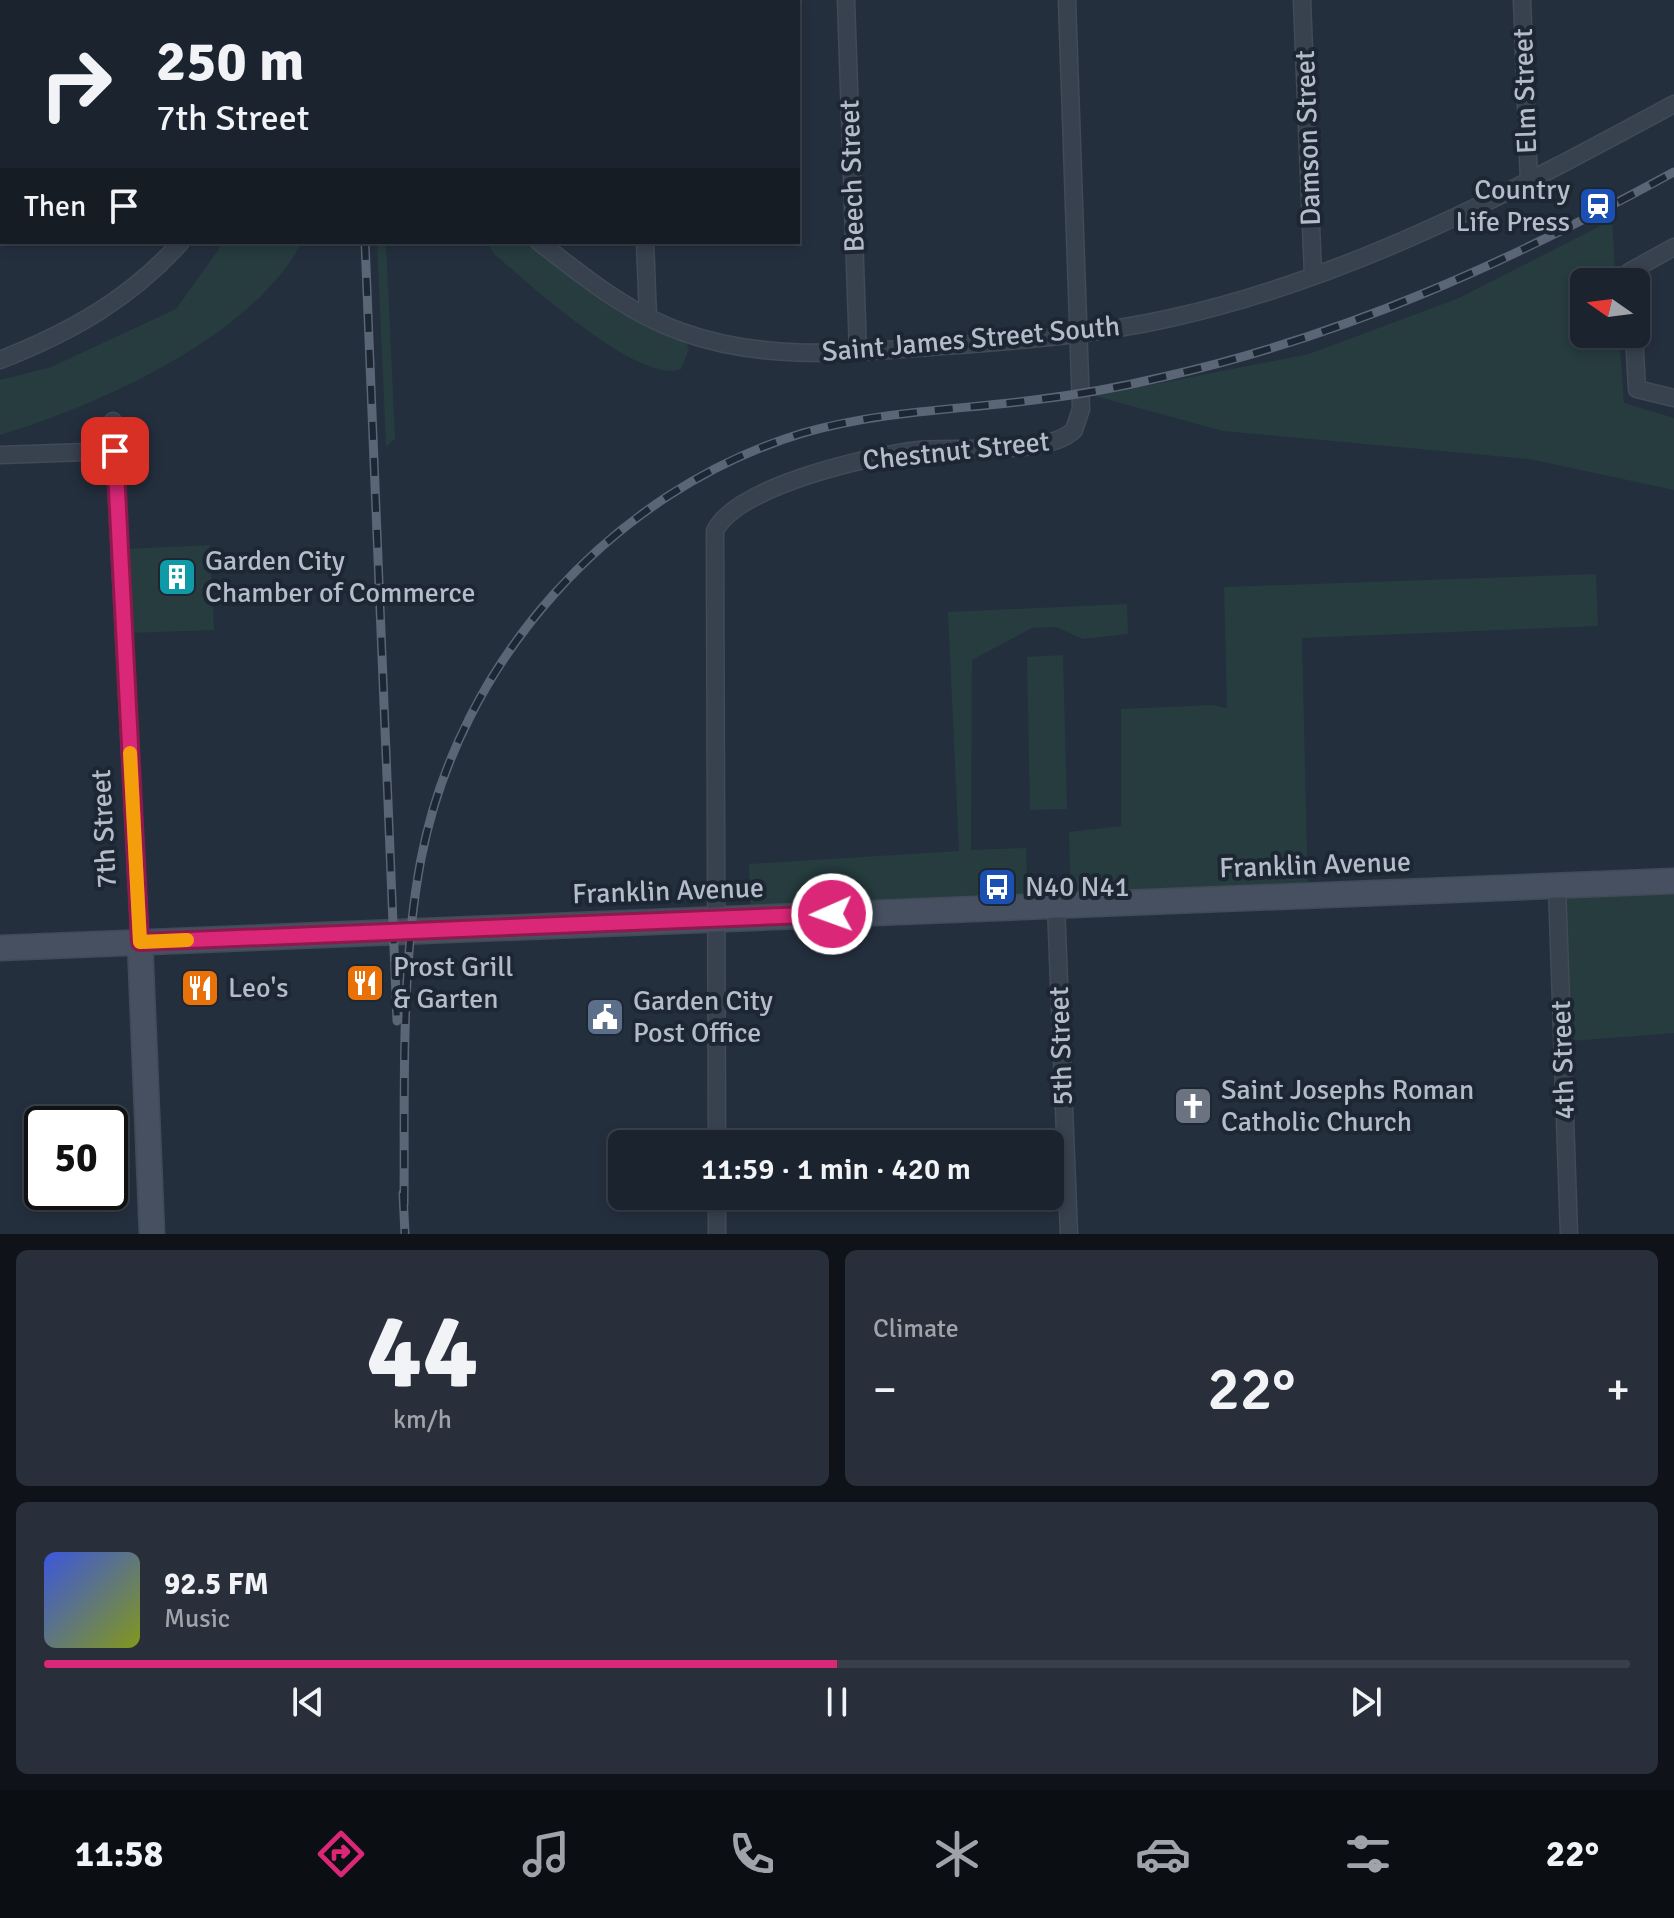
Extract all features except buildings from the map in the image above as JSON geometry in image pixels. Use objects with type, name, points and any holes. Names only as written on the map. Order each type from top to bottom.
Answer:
[{"type":"main road","name":"Franklin Avenue","points":[[0,948],[1674,881]]},
{"type":"main road","name":"7th Street","points":[[140,942],[152,1234]]},
{"type":"street","name":"Beech Street","points":[[846,0],[858,352]]},
{"type":"street","name":"Chestnut Street","points":[[716,919],[713,548],[717,526],[730,511],[759,496],[857,461],[920,450],[1059,441],[1074,430],[1080,416],[1067,0]]},
{"type":"street","name":"Damson Street","points":[[1302,0],[1313,275]]},
{"type":"street","name":"Elm Street","points":[[1522,0],[1529,182]]},
{"type":"street","name":"Saint James Street South","points":[[542,244],[604,294],[648,317],[681,332],[755,350],[858,352],[1078,335],[1182,315],[1313,275],[1421,234],[1529,182],[1674,104]]},
{"type":"street","points":[[0,360],[55,338],[105,310],[130,292],[179,244]]},
{"type":"street","points":[[645,244],[648,317]]},
{"type":"street","points":[[1636,268],[1674,247]]},
{"type":"street","points":[[1635,348],[1637,389],[1674,398]]},
{"type":"street","name":"7th Street","points":[[113,421],[140,942]]},
{"type":"street","points":[[0,455],[115,451]]},
{"type":"street","name":"4th Street","points":[[1557,886],[1569,1234]]},
{"type":"street","name":"5th Street","points":[[1056,906],[1069,1234]]},
{"type":"street","points":[[716,919],[717,1130]]},
{"type":"street","points":[[717,1210],[717,1234]]},
{"type":"green space","points":[[1612,220],[1615,268],[1570,268],[1570,348],[1620,348],[1624,403],[1674,418],[1674,490],[1529,459],[1223,431],[1095,396],[1309,354],[1459,298]]},
{"type":"green space","points":[[223,244],[301,244],[279,276],[248,308],[211,337],[126,386],[82,406],[0,435],[0,380],[51,367],[176,309]]},
{"type":"green space","points":[[377,244],[386,244],[395,439],[386,446]]},
{"type":"green space","points":[[488,244],[542,244],[682,332],[689,349],[681,369],[663,370],[639,362],[612,347],[584,328],[494,254]]},
{"type":"green space","points":[[210,545],[214,630],[129,633],[124,549]]},
{"type":"green space","points":[[1596,574],[1598,626],[1302,638],[1308,896],[1071,905],[1069,832],[1121,826],[1121,709],[1212,705],[1227,708],[1224,587]]},
{"type":"green space","points":[[1127,604],[1128,634],[1083,639],[1056,627],[1032,628],[972,660],[971,850],[1026,848],[1028,907],[751,917],[749,864],[959,851],[948,612]]},
{"type":"green space","points":[[1063,655],[1067,809],[1030,810],[1027,657]]},
{"type":"green space","points":[[1674,878],[1674,1033],[1558,1042],[1550,883]]},
{"type":"railway","points":[[404,1204],[405,1031],[410,944],[421,859],[440,787],[470,717],[508,653],[554,594],[608,541],[668,496],[733,460],[803,433],[860,420],[1083,393],[1147,381],[1298,340],[1489,265],[1674,172]]},
{"type":"railway","points":[[365,244],[397,1021]]},
{"type":"railway","points":[[403,1193],[405,1234]]},
{"type":"slow traffic","points":[[130,753],[140,942],[187,940]]},
{"type":"place","name":"Country Life Press","points":[[1598,206]]},
{"type":"place","name":"Garden City Chamber of Commerce","points":[[177,577]]},
{"type":"place","name":"N40 N41","points":[[997,887]]},
{"type":"place","name":"Prost Grill & Garten","points":[[365,983]]},
{"type":"place","name":"Leo's","points":[[200,988]]},
{"type":"place","name":"Garden City Post Office","points":[[605,1017]]},
{"type":"place","name":"Saint Josephs Roman Catholic Church","points":[[1193,1106]]},
{"type":"route","points":[[115,451],[140,942],[832,914]]}]
